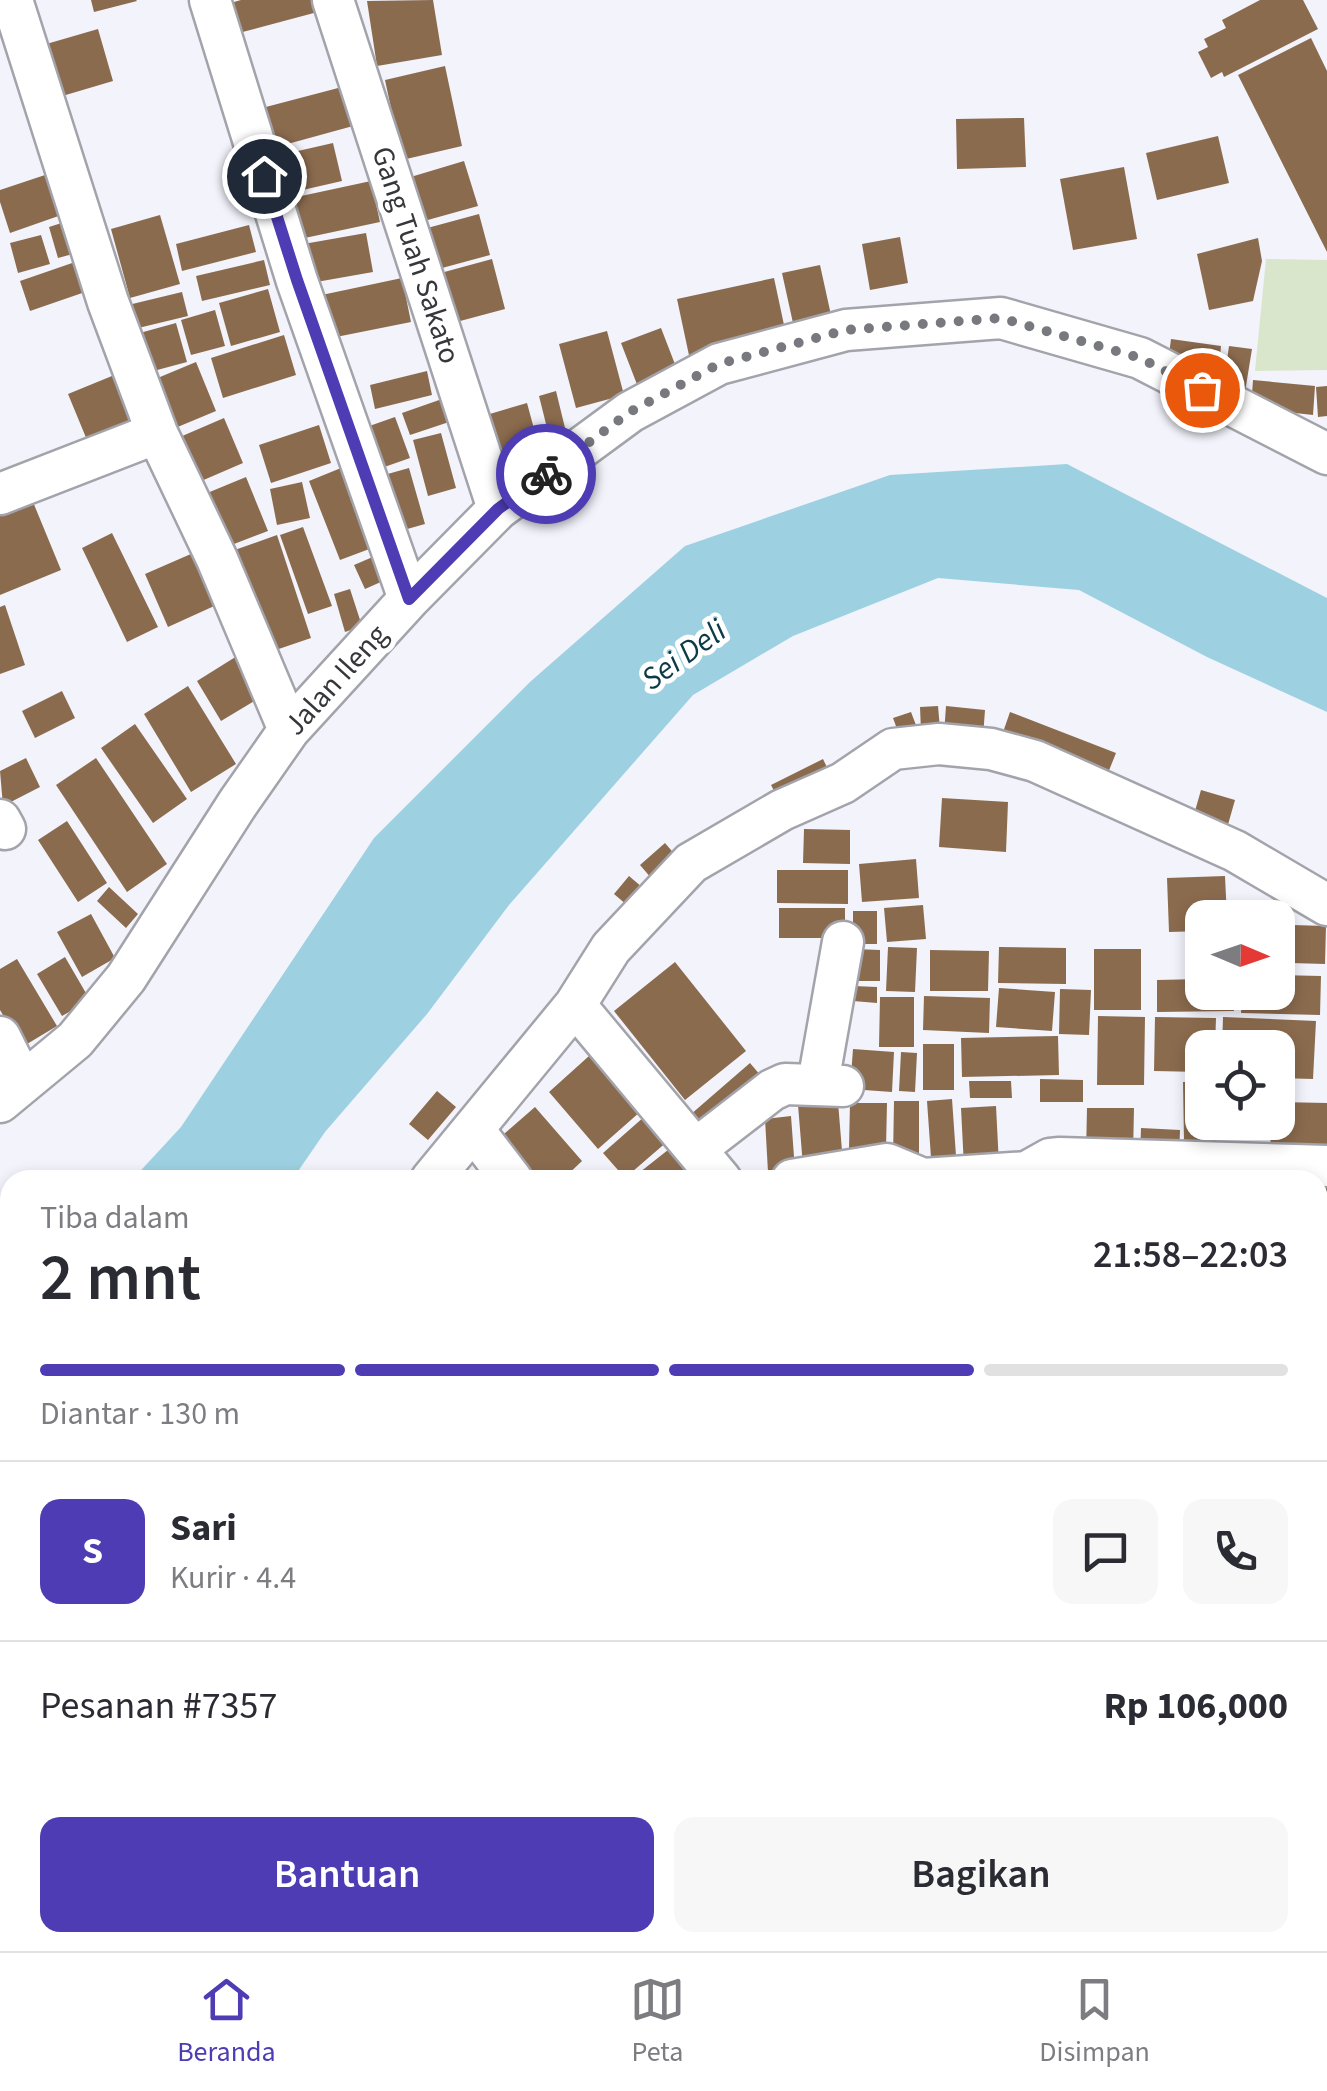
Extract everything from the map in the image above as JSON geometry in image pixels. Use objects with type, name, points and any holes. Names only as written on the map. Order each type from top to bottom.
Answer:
[{"type":"street","points":[[12,0],[108,302],[157,433],[289,730]]},
{"type":"street","points":[[210,0],[297,280],[409,599]]},
{"type":"street","name":"Gang Tuah Sakato","points":[[333,0],[498,509]]},
{"type":"street","name":"Jalan Ileng","points":[[12,1092],[74,1040],[126,978],[238,802],[289,730],[409,599],[498,509],[630,412],[719,364],[846,330],[1001,318],[1140,358],[1327,454]]},
{"type":"street","points":[[0,494],[157,433]]},
{"type":"street","points":[[440,1170],[575,1005],[610,948],[691,863],[782,810],[843,783],[893,749],[939,744],[991,748],[1036,761],[1235,851],[1327,905]]},
{"type":"street","points":[[575,1005],[709,1164],[772,1090],[786,1084],[831,1085],[843,942]]},
{"type":"street","points":[[0,1037],[12,1092]]},
{"type":"street","points":[[473,1129],[504,1170]]},
{"type":"street","points":[[1031,1170],[1060,1158],[1327,1166]]},
{"type":"street","points":[[851,1170],[887,1164],[901,1170]]},
{"type":"green space","points":[[1266,259],[1327,260],[1327,370],[1255,371]]},
{"type":"water","name":"Sei Deli","points":[[1067,464],[1327,598],[1327,712],[1207,657],[1079,590],[938,578],[793,636],[693,695],[509,905],[427,1014],[325,1132],[299,1170],[141,1170],[181,1127],[374,838],[530,682],[685,546],[890,475]]},
{"type":"building","points":[[91,0],[136,0],[137,1],[94,12]]},
{"type":"building","points":[[241,0],[323,0],[325,10],[235,34],[227,4]]},
{"type":"building","points":[[433,0],[442,55],[377,66],[367,1]]},
{"type":"building","points":[[1260,0],[1303,0],[1318,29],[1224,77],[1222,72],[1211,78],[1198,52],[1208,47],[1204,39],[1226,28],[1222,20]]},
{"type":"building","points":[[98,29],[113,81],[59,97],[43,45]]},
{"type":"building","points":[[1311,38],[1327,71],[1327,252],[1238,75]]},
{"type":"building","points":[[445,66],[462,146],[402,160],[385,80]]},
{"type":"building","points":[[342,87],[353,126],[273,148],[262,108]]},
{"type":"building","points":[[1024,118],[1026,167],[957,169],[956,119]]},
{"type":"building","points":[[1218,136],[1229,183],[1157,200],[1146,153]]},
{"type":"building","points":[[333,143],[342,181],[272,197],[263,159]]},
{"type":"building","points":[[464,161],[478,206],[417,223],[404,179]]},
{"type":"building","points":[[1124,167],[1137,239],[1073,250],[1060,179]]},
{"type":"building","points":[[54,172],[67,213],[10,233],[0,190]]},
{"type":"building","points":[[371,181],[380,222],[286,242],[278,201]]},
{"type":"building","points":[[479,214],[490,255],[431,271],[420,230]]},
{"type":"building","points":[[160,215],[180,284],[130,298],[111,229]]},
{"type":"building","points":[[71,220],[80,252],[58,258],[49,227]]},
{"type":"building","points":[[249,225],[256,252],[182,271],[176,244]]},
{"type":"building","points":[[366,233],[373,272],[305,284],[298,245]]},
{"type":"building","points":[[41,235],[50,264],[18,273],[10,243]]},
{"type":"building","points":[[900,237],[908,283],[870,290],[862,244]]},
{"type":"building","points":[[1258,238],[1262,261],[1253,301],[1209,310],[1197,254]]},
{"type":"building","points":[[492,259],[505,309],[449,324],[437,274]]},
{"type":"building","points":[[264,260],[270,285],[202,301],[196,276]]},
{"type":"building","points":[[78,261],[88,291],[30,311],[20,281]]},
{"type":"building","points":[[820,265],[831,315],[793,323],[782,273]]},
{"type":"building","points":[[402,278],[411,322],[326,339],[317,296]]},
{"type":"building","points":[[774,278],[787,339],[690,360],[677,299]]},
{"type":"building","points":[[268,289],[280,332],[231,346],[219,303]]},
{"type":"building","points":[[182,292],[188,316],[130,330],[124,306]]},
{"type":"building","points":[[215,310],[225,346],[191,355],[181,320]]},
{"type":"building","points":[[176,323],[187,362],[146,373],[136,334]]},
{"type":"building","points":[[661,328],[678,372],[638,387],[621,343]]},
{"type":"building","points":[[607,331],[624,395],[576,408],[559,344]]},
{"type":"building","points":[[284,335],[296,375],[223,398],[211,358]]},
{"type":"building","points":[[1171,339],[1221,346],[1219,368],[1168,362]]},
{"type":"building","points":[[1229,346],[1252,349],[1245,392],[1223,388]]},
{"type":"building","points":[[196,362],[216,411],[168,431],[148,382]]},
{"type":"building","points":[[129,369],[148,415],[87,440],[68,394]]},
{"type":"building","points":[[427,371],[432,395],[375,409],[370,385]]},
{"type":"building","points":[[1253,380],[1315,386],[1313,415],[1251,408]]},
{"type":"building","points":[[1327,386],[1327,416],[1318,417],[1316,387]]},
{"type":"building","points":[[556,391],[566,432],[549,436],[539,396]]},
{"type":"building","points":[[442,399],[449,422],[410,435],[402,413]]},
{"type":"building","points":[[527,403],[539,447],[495,459],[483,416]]},
{"type":"building","points":[[395,417],[410,458],[373,471],[358,430]]},
{"type":"building","points":[[224,418],[243,463],[192,485],[173,440]]},
{"type":"building","points":[[319,425],[331,463],[271,483],[259,445]]},
{"type":"building","points":[[441,433],[456,488],[428,496],[413,440]]},
{"type":"building","points":[[341,468],[372,548],[340,560],[309,481]]},
{"type":"building","points":[[409,468],[425,524],[393,533],[377,477]]},
{"type":"building","points":[[246,477],[268,531],[221,549],[200,496]]},
{"type":"building","points":[[302,482],[310,518],[277,525],[270,489]]},
{"type":"building","points":[[33,502],[61,570],[0,595],[0,515]]},
{"type":"building","points":[[303,527],[332,606],[308,614],[280,535]]},
{"type":"building","points":[[112,533],[158,627],[127,642],[82,548]]},
{"type":"building","points":[[277,535],[311,638],[264,654],[229,552]]},
{"type":"building","points":[[200,550],[223,602],[168,627],[145,574]]},
{"type":"building","points":[[382,553],[392,577],[365,589],[354,565]]},
{"type":"building","points":[[350,589],[362,626],[345,632],[334,594]]},
{"type":"building","points":[[5,605],[25,665],[0,674],[0,607]]},
{"type":"building","points":[[237,656],[261,697],[221,721],[197,681]]},
{"type":"building","points":[[188,686],[236,764],[191,792],[144,714]]},
{"type":"building","points":[[62,691],[75,718],[35,738],[22,711]]},
{"type":"building","points":[[938,706],[940,729],[921,731],[920,707]]},
{"type":"building","points":[[946,706],[985,710],[983,737],[944,734]]},
{"type":"building","points":[[911,712],[919,733],[901,740],[893,718]]},
{"type":"building","points":[[1010,712],[1116,753],[1106,778],[1001,738]]},
{"type":"building","points":[[135,724],[187,799],[153,823],[101,748]]},
{"type":"building","points":[[26,758],[40,787],[3,806],[0,771]]},
{"type":"building","points":[[96,758],[167,864],[127,892],[56,785]]},
{"type":"building","points":[[823,759],[834,782],[783,808],[771,785]]},
{"type":"building","points":[[1201,790],[1235,800],[1225,835],[1191,825]]},
{"type":"building","points":[[942,798],[1008,802],[1006,852],[939,847]]},
{"type":"building","points":[[67,821],[107,883],[78,902],[38,840]]},
{"type":"building","points":[[804,829],[850,830],[850,864],[803,863]]},
{"type":"building","points":[[665,843],[683,864],[658,886],[640,865]]},
{"type":"building","points":[[916,859],[919,898],[862,902],[859,864]]},
{"type":"building","points":[[777,870],[848,870],[848,904],[777,903]]},
{"type":"building","points":[[629,876],[649,893],[634,911],[614,894]]},
{"type":"building","points":[[1225,876],[1226,900],[1185,900],[1185,932],[1169,932],[1167,878]]},
{"type":"building","points":[[109,887],[138,914],[126,928],[97,901]]},
{"type":"building","points":[[923,905],[926,939],[887,942],[884,908]]},
{"type":"building","points":[[779,908],[845,908],[845,938],[779,938]]},
{"type":"building","points":[[853,911],[877,911],[877,944],[853,944]]},
{"type":"building","points":[[91,914],[115,958],[82,977],[57,932]]},
{"type":"building","points":[[1295,925],[1326,926],[1325,964],[1295,963]]},
{"type":"building","points":[[888,947],[917,948],[915,992],[886,991]]},
{"type":"building","points":[[999,947],[1066,948],[1066,984],[998,983]]},
{"type":"building","points":[[855,949],[880,950],[880,981],[855,981]]},
{"type":"building","points":[[1094,949],[1141,949],[1141,1010],[1094,1010]]},
{"type":"building","points":[[930,950],[989,951],[988,991],[930,991]]},
{"type":"building","points":[[65,957],[90,1000],[62,1016],[37,974]]},
{"type":"building","points":[[17,959],[57,1026],[22,1047],[0,1010],[0,969]]},
{"type":"building","points":[[675,962],[746,1051],[685,1100],[614,1011]]},
{"type":"building","points":[[1295,975],[1321,976],[1320,1015],[1241,1013],[1295,1010]]},
{"type":"building","points":[[1185,979],[1185,1010],[1234,1011],[1157,1012],[1157,980]]},
{"type":"building","points":[[854,986],[877,987],[877,1003],[853,1001]]},
{"type":"building","points":[[999,988],[1055,992],[1052,1031],[996,1027]]},
{"type":"building","points":[[1060,989],[1091,990],[1089,1035],[1059,1034]]},
{"type":"building","points":[[924,996],[990,998],[989,1033],[923,1030]]},
{"type":"building","points":[[880,997],[914,997],[914,1047],[879,1047]]},
{"type":"building","points":[[1098,1016],[1145,1017],[1144,1085],[1097,1085]]},
{"type":"building","points":[[1155,1017],[1216,1018],[1216,1030],[1185,1030],[1185,1072],[1154,1071]]},
{"type":"building","points":[[1223,1017],[1316,1021],[1313,1079],[1295,1078],[1295,1030],[1223,1030]]},
{"type":"building","points":[[1058,1036],[1059,1075],[962,1077],[961,1038]]},
{"type":"building","points":[[923,1044],[954,1044],[954,1090],[923,1090]]},
{"type":"building","points":[[599,1047],[649,1104],[598,1149],[549,1092]]},
{"type":"building","points":[[853,1049],[894,1052],[892,1092],[850,1089]]},
{"type":"building","points":[[901,1052],[917,1053],[915,1092],[899,1091]]},
{"type":"building","points":[[750,1063],[767,1083],[707,1135],[690,1115]]},
{"type":"building","points":[[1040,1079],[1083,1080],[1083,1102],[1040,1102]]},
{"type":"building","points":[[969,1081],[1011,1081],[1012,1098],[970,1098]]},
{"type":"building","points":[[1185,1082],[1185,1140],[1216,1141],[1184,1141]]},
{"type":"building","points":[[437,1091],[456,1107],[428,1140],[409,1124]]},
{"type":"building","points":[[952,1099],[957,1170],[932,1170],[927,1101]]},
{"type":"building","points":[[894,1101],[919,1101],[919,1158],[893,1158]]},
{"type":"building","points":[[838,1102],[843,1163],[803,1166],[798,1105]]},
{"type":"building","points":[[1295,1102],[1327,1103],[1327,1162],[1270,1160],[1271,1140],[1295,1140]]},
{"type":"building","points":[[850,1103],[887,1103],[886,1148],[849,1148]]},
{"type":"building","points":[[996,1106],[999,1165],[964,1167],[961,1108]]},
{"type":"building","points":[[535,1107],[582,1161],[573,1170],[511,1170],[490,1146]]},
{"type":"building","points":[[1087,1108],[1134,1108],[1133,1155],[1086,1154]]},
{"type":"building","points":[[653,1109],[676,1134],[634,1170],[618,1170],[603,1153]]},
{"type":"building","points":[[791,1116],[795,1170],[768,1170],[765,1119]]},
{"type":"building","points":[[1141,1128],[1180,1130],[1179,1158],[1140,1156]]},
{"type":"building","points":[[678,1142],[701,1170],[643,1170]]},
{"type":"way so far","points":[[546,474],[630,412],[719,364],[846,330],[1001,318],[1140,358],[1202,390]]},
{"type":"route","points":[[264,176],[409,599],[498,509],[546,474]]}]
